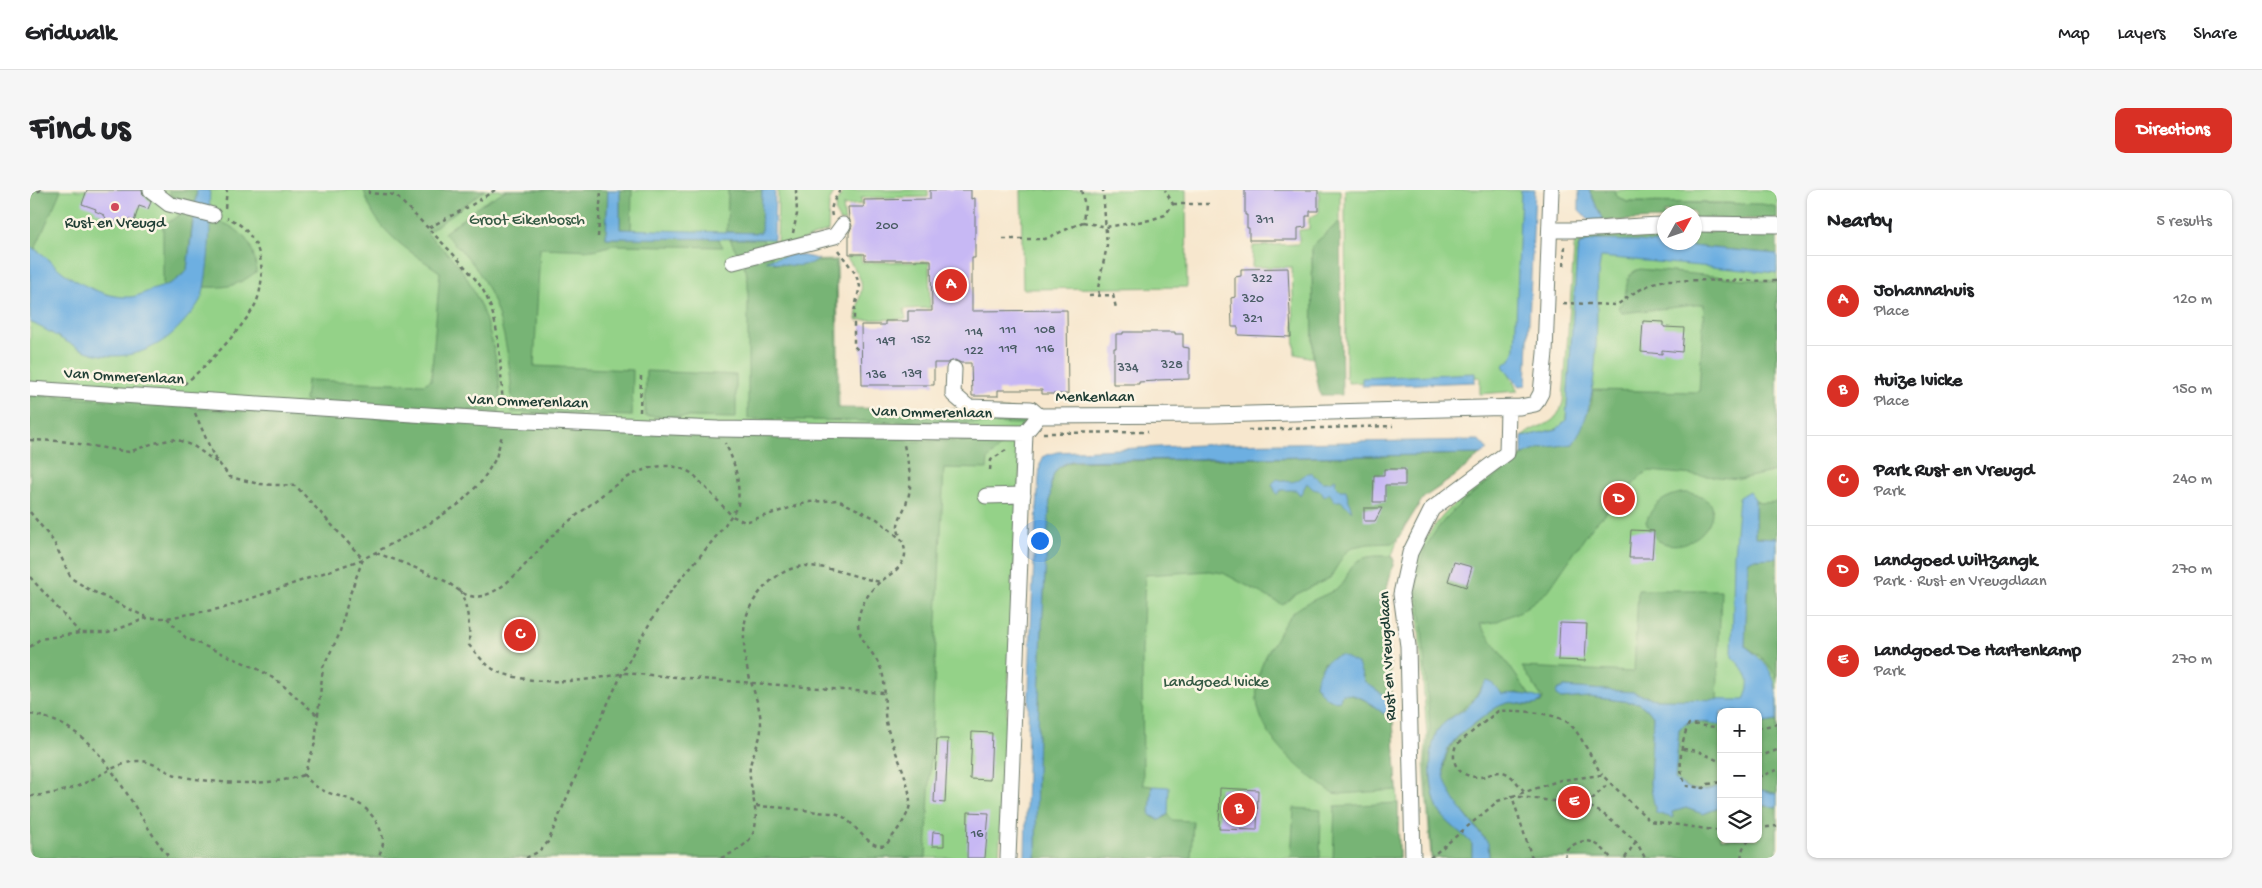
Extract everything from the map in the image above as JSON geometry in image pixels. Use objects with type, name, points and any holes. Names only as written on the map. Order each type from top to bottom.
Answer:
[{"type":"street","points":[[151,190],[169,204],[213,214]]},
{"type":"street","points":[[1508,408],[1535,404],[1541,393],[1551,230],[1551,190]]},
{"type":"street","points":[[1702,224],[1777,225]]},
{"type":"street","points":[[1551,230],[1593,230],[1612,226],[1657,225]]},
{"type":"street","points":[[732,262],[787,248],[839,230]]},
{"type":"street","points":[[954,369],[953,394],[968,407],[1031,409],[1039,416]]},
{"type":"street","name":"Van Ommerenlaan","points":[[30,389],[504,420],[718,429],[1025,433]]},
{"type":"street","name":"Menkenlaan","points":[[1025,433],[1039,416],[1223,415],[1508,408]]},
{"type":"street","name":"Rust en Vreugdlaan","points":[[1413,858],[1408,646],[1401,594],[1410,553],[1432,509],[1506,453],[1508,408]]},
{"type":"street","points":[[1008,858],[1025,433]]},
{"type":"street","points":[[986,496],[1023,495]]},
{"type":"path","points":[[30,194],[41,190]]},
{"type":"path","points":[[164,398],[196,375],[230,338],[256,304],[261,284],[260,250],[247,230],[233,220],[224,217],[227,190]]},
{"type":"path","points":[[30,647],[40,639],[79,632],[108,633],[147,618],[166,618],[224,608],[364,559],[459,504],[482,482],[496,458],[502,439],[504,420],[496,328],[488,304],[480,285],[395,195],[369,193],[369,190]]},
{"type":"path","points":[[428,228],[495,190]]},
{"type":"path","points":[[598,237],[601,190]]},
{"type":"path","points":[[787,248],[797,214],[796,190]]},
{"type":"path","points":[[840,190],[833,202],[831,212],[839,230],[835,246],[856,273],[860,286],[854,312],[854,346],[860,351]]},
{"type":"path","points":[[1081,190],[1085,205],[1083,222]]},
{"type":"path","points":[[1099,295],[1098,288],[1107,246],[1103,190]]},
{"type":"path","points":[[1165,190],[1173,204]]},
{"type":"path","points":[[1003,239],[1045,239],[1083,222],[1106,227],[1157,217],[1164,215],[1173,204]]},
{"type":"path","points":[[1173,204],[1211,204]]},
{"type":"path","points":[[1563,303],[1617,305],[1646,287],[1666,280],[1777,281]]},
{"type":"path","points":[[1089,296],[1114,295],[1116,308]]},
{"type":"path","points":[[639,425],[641,376]]},
{"type":"path","points":[[190,399],[214,457],[230,477],[259,484],[296,486],[364,559]]},
{"type":"path","points":[[526,858],[538,852],[548,842],[587,750],[624,673],[660,608],[678,581],[732,516],[738,505],[739,487],[736,465],[718,429]]},
{"type":"path","points":[[756,806],[839,814],[850,821],[875,846],[886,845],[908,812],[910,803],[899,760],[887,726],[883,693],[884,678],[880,666],[864,643],[858,625],[859,615],[864,604],[881,582],[899,568],[904,559],[905,549],[898,525],[908,499],[911,481],[901,432]]},
{"type":"path","points":[[990,470],[991,460],[1016,444],[1025,433]]},
{"type":"path","points":[[30,440],[61,441],[129,452],[154,443],[176,439],[195,447],[222,466]]},
{"type":"path","points":[[376,553],[445,581],[470,596],[489,594],[507,583],[550,538],[624,478],[644,469],[664,466],[685,469],[693,474],[732,516],[745,522],[808,502],[838,500],[877,519],[903,541]]},
{"type":"path","points":[[30,512],[54,542],[71,578],[88,590],[132,609],[147,618]]},
{"type":"path","points":[[304,775],[315,743],[323,667],[339,635],[350,594],[364,559]]},
{"type":"path","points":[[721,858],[739,850],[750,839],[756,825],[756,806],[750,776],[750,761],[762,728],[751,683],[744,641],[745,620],[753,603],[764,588],[779,575],[805,566],[881,582]]},
{"type":"path","points":[[30,577],[79,632]]},
{"type":"path","points":[[460,590],[465,601],[470,625],[470,645],[480,658],[500,673],[546,681],[600,678],[624,673],[883,693]]},
{"type":"path","points":[[166,618],[186,638],[256,668],[278,681],[317,715]]},
{"type":"path","points":[[1524,791],[1510,776],[1500,772],[1476,777],[1462,772],[1454,764],[1453,753],[1456,745],[1498,711],[1549,715],[1562,719],[1571,725],[1602,775],[1650,821],[1717,830]]},
{"type":"path","points":[[30,714],[43,716],[73,730],[93,746],[110,768],[154,838],[170,858]]},
{"type":"path","points":[[1717,728],[1689,724],[1685,731],[1680,769],[1682,779],[1687,786],[1704,788],[1708,784],[1717,783]]},
{"type":"path","points":[[1762,727],[1777,724]]},
{"type":"path","points":[[1683,749],[1698,751],[1717,760]]},
{"type":"path","points":[[1762,755],[1777,750]]},
{"type":"path","points":[[30,796],[64,791],[88,782],[110,768],[136,761],[148,762],[175,774],[216,781],[271,782],[290,780],[304,775]]},
{"type":"path","points":[[1762,776],[1777,770]]},
{"type":"path","points":[[304,775],[328,794],[360,804],[376,821],[383,840],[378,858]]},
{"type":"path","points":[[1430,858],[1475,818],[1498,801],[1561,780],[1602,775]]},
{"type":"path","points":[[1586,805],[1609,783]]},
{"type":"path","points":[[1512,796],[1586,805],[1602,813],[1636,841],[1645,858]]},
{"type":"path","points":[[1512,796],[1532,858]]},
{"type":"path","points":[[1762,828],[1777,826]]},
{"type":"path","points":[[1565,858],[1567,849],[1577,841],[1587,840],[1603,848],[1612,858]]},
{"type":"path","points":[[1625,858],[1636,841]]},
{"type":"path","points":[[1741,858],[1743,848],[1747,843]]},
{"type":"green space","name":"Groot Eikenbosch","points":[[30,190],[769,190],[769,233],[777,245],[778,190],[836,190],[829,202],[828,231],[779,248],[787,261],[837,260],[839,410],[1023,412],[999,858],[30,858]]},
{"type":"green space","points":[[30,190],[61,190],[35,249],[30,247]]},
{"type":"green space","points":[[170,190],[197,190],[195,205],[170,195]]},
{"type":"green space","points":[[364,190],[485,190],[427,233],[457,264],[470,283],[478,300],[496,357],[500,395],[499,412],[305,401],[307,380],[424,384],[431,380],[440,272],[416,256],[384,228],[375,217]]},
{"type":"green space","name":"Groot Eikenbosch","points":[[506,190],[608,190],[606,238],[718,238],[723,247],[614,245],[593,250],[540,248],[534,366],[633,370],[632,416],[512,412],[508,354],[499,316],[483,280],[473,264],[444,233],[482,204]]},
{"type":"green space","points":[[620,190],[632,190],[631,230],[620,229]]},
{"type":"green space","points":[[728,190],[762,190],[762,233],[727,232]]},
{"type":"green space","points":[[844,190],[928,190],[928,197],[861,198],[862,204],[843,206],[845,222],[840,221],[835,212],[836,203]]},
{"type":"green space","points":[[1021,190],[1186,190],[1187,287],[1023,289]]},
{"type":"green space","points":[[1319,190],[1340,190],[1340,221],[1312,246],[1313,358],[1295,354],[1292,267],[1252,267],[1253,246],[1299,244],[1299,230],[1309,229],[1309,218],[1319,212]]},
{"type":"green space","points":[[1345,190],[1529,190],[1523,375],[1510,376],[1518,391],[1480,394],[1480,377],[1348,383],[1346,378]]},
{"type":"green space","points":[[1589,190],[1614,190],[1616,196],[1627,202],[1762,204],[1777,207],[1777,219],[1702,219],[1702,205],[1657,205],[1657,219],[1603,221]]},
{"type":"green space","points":[[1614,190],[1777,190],[1777,207],[1728,203],[1627,202],[1616,196]]},
{"type":"green space","points":[[182,213],[193,215],[187,270],[171,285],[163,286],[163,226]]},
{"type":"green space","points":[[210,219],[237,230],[244,236],[253,252],[256,272],[232,285],[204,287]]},
{"type":"green space","points":[[1340,221],[1342,395],[1320,395],[1313,358],[1312,246]]},
{"type":"green space","points":[[1777,231],[1777,254],[1702,247],[1702,232]]},
{"type":"green space","points":[[1657,232],[1657,243],[1595,240],[1580,244],[1580,235]]},
{"type":"green space","points":[[1580,235],[1577,253],[1566,420],[1557,429],[1522,437],[1535,428],[1551,421],[1563,402],[1575,236]]},
{"type":"green space","points":[[730,239],[762,239],[769,249],[775,264],[836,261],[837,408],[1030,410],[1031,424],[748,419],[748,282],[746,270]]},
{"type":"green space","points":[[1598,252],[1777,267],[1777,697],[1750,708],[1717,708],[1717,711],[1536,699],[1717,715],[1717,843],[1762,843],[1762,709],[1777,700],[1777,858],[1431,858],[1424,764],[1427,733],[1417,604],[1413,583],[1415,564],[1422,545],[1447,512],[1462,497],[1510,462],[1520,456],[1540,452],[1581,448]]},
{"type":"green space","points":[[861,256],[862,262],[929,262],[930,308],[904,309],[906,319],[856,320],[862,287],[859,275],[846,257]]},
{"type":"green space","points":[[1640,269],[1777,282],[1777,471],[1740,479],[1649,471],[1642,475],[1592,527],[1548,591],[1521,611],[1495,622],[1480,624],[1531,697],[1517,693],[1502,694],[1492,683],[1480,688],[1473,700],[1442,725],[1437,733],[1433,743],[1430,767],[1435,802],[1442,815],[1472,844],[1472,858],[1432,858],[1426,763],[1430,728],[1418,582],[1421,561],[1429,542],[1441,524],[1472,494],[1528,453],[1542,448],[1573,444],[1591,405],[1593,390],[1699,392],[1704,304],[1622,313],[1618,307],[1625,296],[1628,280],[1634,272]]},
{"type":"green space","points":[[646,371],[736,375],[736,418],[645,416]]},
{"type":"green space","points":[[30,395],[185,405],[199,409],[498,424],[896,437],[910,441],[1005,442],[988,459],[987,469],[944,468],[926,858],[30,858]]},
{"type":"green space","name":"Landgoed Ivicke","points":[[1481,454],[1455,476],[1423,498],[1398,538],[1392,556],[1394,561],[1387,587],[1387,616],[1398,806],[1399,858],[1036,858],[1051,484],[1254,458]]},
{"type":"green space","points":[[1481,454],[1455,476],[1423,498],[1398,538],[1392,543],[1353,547],[1345,553],[1330,578],[1293,596],[1283,605],[1223,573],[1209,571],[1145,575],[1142,650],[1143,785],[1152,786],[1150,815],[1154,818],[1164,818],[1168,814],[1172,820],[1193,821],[1191,858],[1036,858],[1038,717],[1045,577],[1051,484],[1053,476],[1059,467],[1071,462]]},
{"type":"green space","points":[[1681,493],[1698,495],[1712,505],[1712,515],[1709,524],[1696,538],[1687,542],[1678,545],[1659,541],[1655,538],[1646,522],[1648,516],[1655,506],[1664,499]]},
{"type":"green space","points":[[1755,499],[1759,503],[1777,502],[1777,538],[1755,537]]},
{"type":"green space","points":[[1373,556],[1392,556],[1394,561],[1387,587],[1387,616],[1397,790],[1333,793],[1295,763],[1266,729],[1259,710],[1257,689],[1261,666],[1283,625],[1295,611],[1338,587],[1344,581],[1352,565],[1357,561]],"holes":[[[1324,662],[1362,673],[1364,681],[1385,696],[1384,714],[1370,703],[1355,696],[1342,694],[1340,700],[1328,699],[1315,684]]]},
{"type":"green space","points":[[1777,558],[1777,680],[1772,669],[1764,660],[1745,646],[1748,562],[1752,559]]},
{"type":"green space","points":[[1638,590],[1721,590],[1717,701],[1654,699],[1633,692],[1564,687],[1557,690],[1561,699],[1589,697],[1639,703],[1653,715],[1650,784],[1655,804],[1673,817],[1672,812],[1686,808],[1703,814],[1717,809],[1717,843],[1762,843],[1762,805],[1777,807],[1777,858],[1489,858],[1488,846],[1482,835],[1455,801],[1448,789],[1444,776],[1445,761],[1455,740],[1489,712],[1502,704],[1533,705],[1541,703],[1543,699],[1522,667],[1634,672]]},
{"type":"green space","points":[[1688,721],[1717,725],[1717,787],[1708,790],[1696,790],[1686,787],[1675,779],[1679,729]]},
{"type":"green space","points":[[1777,721],[1777,794],[1762,790],[1762,723]]},
{"type":"green space","points":[[1398,803],[1399,858],[1333,858],[1335,806]]},
{"type":"green space","points":[[1294,808],[1321,810],[1320,858],[1291,858]]},
{"type":"water","points":[[197,190],[210,190],[209,245],[203,293],[193,311],[169,336],[146,350],[120,356],[107,356],[81,349],[30,322],[30,247],[44,255],[64,273],[95,290],[120,297],[140,295],[171,283],[187,270]]},
{"type":"water","points":[[608,190],[620,190],[620,229],[761,233],[762,190],[775,190],[774,239],[606,238]]},
{"type":"water","points":[[1521,190],[1535,190],[1526,385],[1519,386],[1503,366],[1512,358],[1515,349]]},
{"type":"water","points":[[1579,190],[1589,190],[1603,221],[1593,224],[1579,210]]},
{"type":"water","points":[[1595,240],[1638,241],[1657,243],[1657,250],[1702,250],[1702,247],[1777,254],[1777,273],[1601,257],[1598,275],[1593,385],[1589,407],[1582,427],[1573,444],[1541,448],[1522,455],[1522,437],[1557,429],[1566,420],[1577,253],[1580,244]]},
{"type":"water","points":[[795,254],[819,259],[800,265],[786,265],[766,260]]},
{"type":"water","points":[[1475,373],[1475,382],[1362,386],[1362,378]]},
{"type":"water","points":[[1479,440],[1488,450],[1481,454],[1071,461],[1059,467],[1053,476],[1051,484],[1045,577],[1038,717],[1036,858],[1025,858],[1034,562],[1040,464],[1044,456],[1057,452],[1221,444]]},
{"type":"water","points":[[1307,473],[1311,473],[1322,482],[1330,482],[1335,479],[1335,485],[1340,490],[1346,490],[1352,511],[1341,501],[1335,501],[1329,493],[1324,497],[1321,491],[1313,489],[1307,483],[1300,495],[1296,490],[1281,490],[1277,495],[1272,484],[1277,479],[1293,482]]},
{"type":"water","points":[[1749,491],[1755,499],[1755,537],[1777,538],[1777,558],[1752,559],[1748,562],[1745,646],[1764,662],[1773,678],[1777,721],[1762,723],[1762,708],[1717,708],[1717,724],[1693,722],[1679,729],[1675,779],[1686,787],[1696,790],[1708,790],[1717,787],[1717,809],[1703,814],[1686,808],[1672,812],[1673,818],[1656,813],[1650,784],[1653,715],[1639,703],[1589,697],[1561,699],[1556,696],[1557,690],[1564,687],[1633,692],[1654,699],[1744,700],[1748,687],[1747,676],[1732,657],[1734,555],[1739,497]]},
{"type":"water","points":[[1341,655],[1358,664],[1364,681],[1385,696],[1390,703],[1390,711],[1384,714],[1365,700],[1349,694],[1342,694],[1340,700],[1335,701],[1328,699],[1323,694],[1315,684],[1318,674],[1327,662],[1335,656]]},
{"type":"water","points":[[1487,681],[1492,683],[1502,694],[1527,695],[1541,699],[1541,702],[1532,705],[1509,703],[1495,708],[1455,740],[1446,755],[1443,770],[1447,785],[1465,815],[1488,843],[1489,858],[1472,858],[1472,844],[1439,811],[1431,780],[1431,755],[1436,734],[1441,726],[1471,704]]},
{"type":"water","points":[[1152,786],[1169,787],[1168,814],[1160,820],[1150,815]]},
{"type":"water","points":[[1762,790],[1777,794],[1777,807],[1762,805]]},
{"type":"building","name":"Rust en Vreugd","points":[[87,190],[142,190],[143,195],[151,202],[148,209],[139,206],[134,222],[129,219],[128,222],[119,219],[114,222],[107,220],[104,215],[95,211],[96,209],[82,204]]},
{"type":"building","points":[[930,190],[971,190],[971,199],[975,198],[975,258],[972,258],[972,311],[1067,310],[1068,394],[1042,394],[1042,390],[998,390],[998,396],[972,396],[971,363],[961,363],[955,360],[947,363],[934,363],[934,385],[862,385],[861,325],[885,325],[885,321],[908,321],[908,311],[932,311],[931,260],[865,260],[865,254],[849,254],[849,233],[852,226],[848,207],[864,207],[864,200],[930,199]]},
{"type":"building","points":[[1245,190],[1318,190],[1318,211],[1310,211],[1310,216],[1306,216],[1306,227],[1298,228],[1298,240],[1249,240],[1247,215],[1245,215]]},
{"type":"building","points":[[1288,268],[1291,337],[1238,335],[1238,327],[1232,327],[1231,298],[1235,297],[1235,277],[1241,276],[1241,269]]},
{"type":"building","points":[[1643,321],[1664,322],[1664,327],[1684,328],[1682,352],[1662,350],[1662,354],[1641,352]]},
{"type":"building","points":[[1123,332],[1175,332],[1175,334],[1183,334],[1183,347],[1189,348],[1189,379],[1156,380],[1139,382],[1139,384],[1113,384],[1116,334],[1123,334]]},
{"type":"building","points":[[1384,469],[1405,469],[1405,485],[1385,485],[1385,502],[1373,502],[1374,475],[1384,475]]},
{"type":"building","points":[[1364,508],[1382,508],[1375,521],[1364,521]]},
{"type":"building","points":[[1631,530],[1654,531],[1652,558],[1629,558]]},
{"type":"building","points":[[1454,562],[1472,567],[1466,587],[1448,581]]},
{"type":"building","points":[[1560,623],[1587,624],[1585,661],[1558,660]]},
{"type":"building","points":[[972,732],[992,733],[990,780],[970,779]]},
{"type":"building","points":[[937,739],[948,739],[945,803],[934,802]]},
{"type":"building","points":[[1220,788],[1258,790],[1257,830],[1219,829]]},
{"type":"building","points":[[968,812],[989,813],[985,858],[967,858]]},
{"type":"building","points":[[933,832],[944,833],[944,846],[932,846]]},
{"type":"place","name":"Rust en Vreugd","points":[[115,207]]},
{"type":"place","name":"Johannahuis","points":[[951,285]]},
{"type":"place","name":"Landgoed Wiltzangk","points":[[1619,499]]},
{"type":"place","name":"Park Rust en Vreugd","points":[[520,635]]},
{"type":"place","name":"Landgoed De Hartenkamp","points":[[1574,802]]},
{"type":"place","name":"Huize Ivicke","points":[[1239,809]]}]
